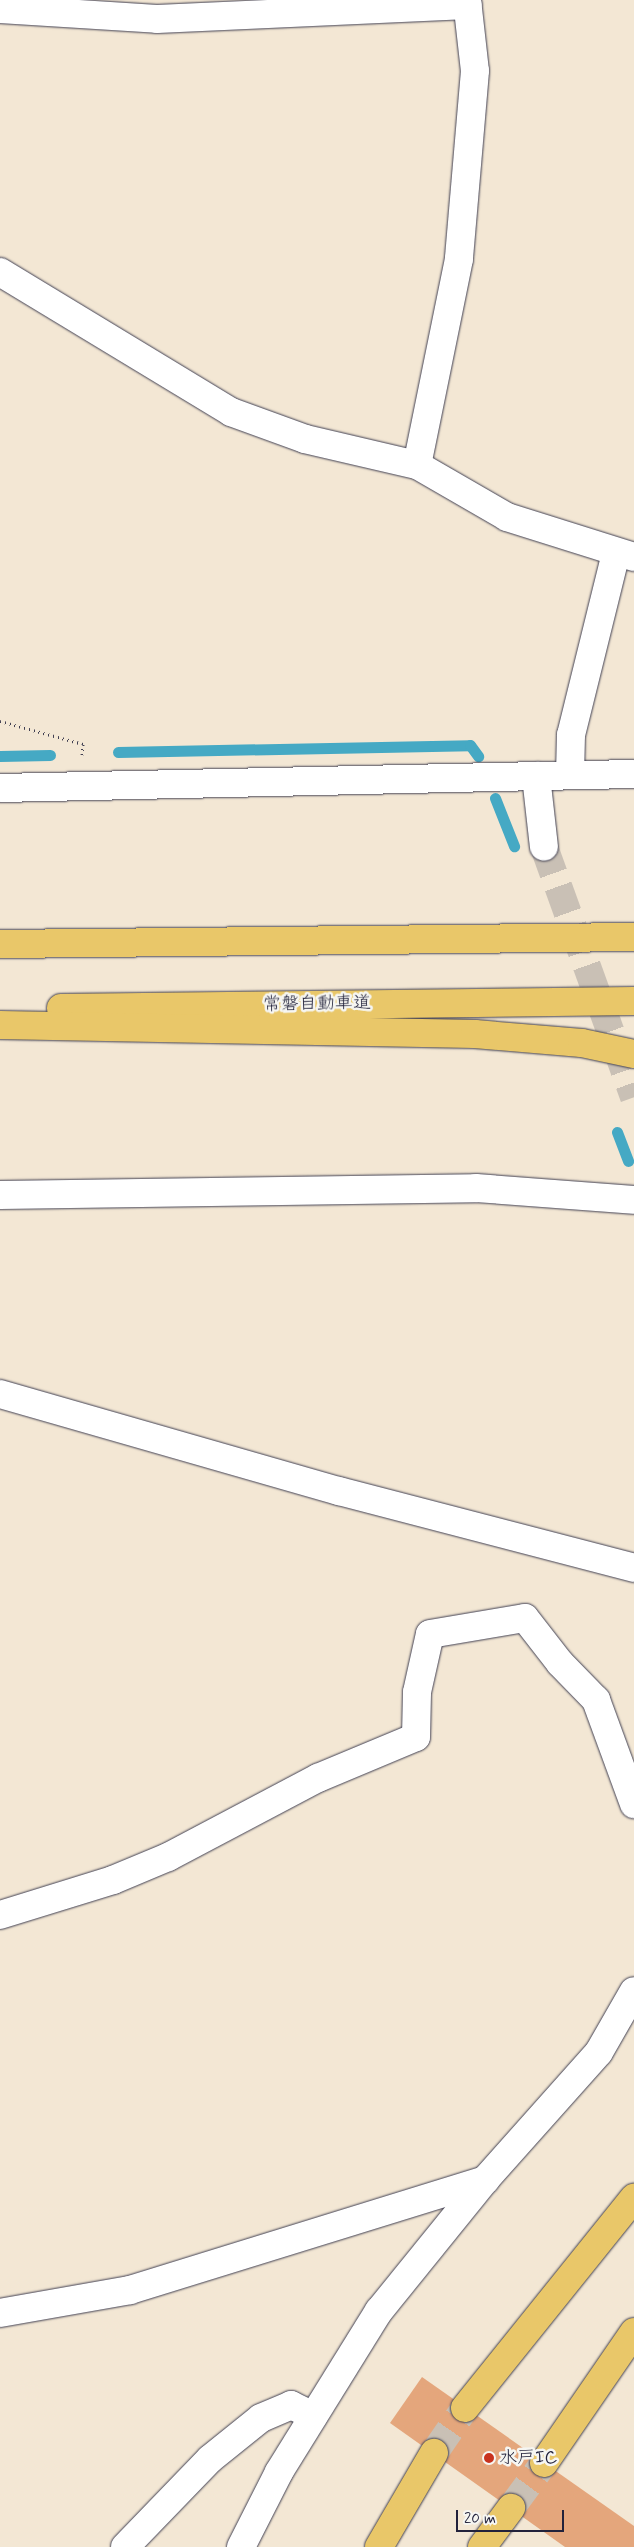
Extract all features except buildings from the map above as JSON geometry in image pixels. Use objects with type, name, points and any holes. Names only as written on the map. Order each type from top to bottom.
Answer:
[{"type":"highway","points":[[356,938],[634,920]]},
{"type":"highway","points":[[0,944],[356,938],[634,937]]},
{"type":"highway","name":"常磐自動車道","points":[[0,1009],[634,1001]]},
{"type":"highway","points":[[0,1024],[475,1034],[582,1043],[634,1054]]},
{"type":"highway","points":[[465,2408],[634,2198]]},
{"type":"highway","points":[[544,2463],[634,2332]]},
{"type":"highway","points":[[379,2547],[434,2453]]},
{"type":"highway","points":[[482,2547],[510,2508]]},
{"type":"street","points":[[0,9],[157,20],[467,2],[475,71],[459,259],[416,465]]},
{"type":"street","points":[[0,272],[230,412],[305,439],[416,465],[507,517],[625,555],[571,735],[570,776]]},
{"type":"street","points":[[0,788],[634,774]]},
{"type":"street","points":[[536,776],[544,847]]},
{"type":"street","points":[[0,1195],[476,1188],[634,1200]]},
{"type":"street","points":[[0,1394],[339,1491],[634,1568]]},
{"type":"street","points":[[0,1915],[112,1880],[168,1857],[318,1778],[416,1736],[417,1692],[430,1634],[525,1618],[560,1663],[596,1700],[634,1804]]},
{"type":"street","points":[[241,2547],[314,2416],[379,2311],[485,2180],[599,2052],[634,1991]]},
{"type":"street","points":[[0,2313],[130,2290],[485,2180]]},
{"type":"street","points":[[126,2547],[210,2459],[261,2418],[291,2405],[314,2416]]},
{"type":"path","points":[[0,721],[83,744],[80,786]]},
{"type":"waterway","points":[[118,752],[470,745],[478,756]]},
{"type":"waterway","points":[[0,756],[50,755]]},
{"type":"waterway","points":[[495,798],[514,846]]},
{"type":"waterway","points":[[617,1132],[628,1161]]},
{"type":"tunnel","points":[[544,847],[634,1097]]},
{"type":"tunnel","points":[[434,2453],[465,2408]]},
{"type":"tunnel","points":[[511,2508],[544,2463]]},
{"type":"place","name":"水戸IC","points":[[489,2458]]}]
